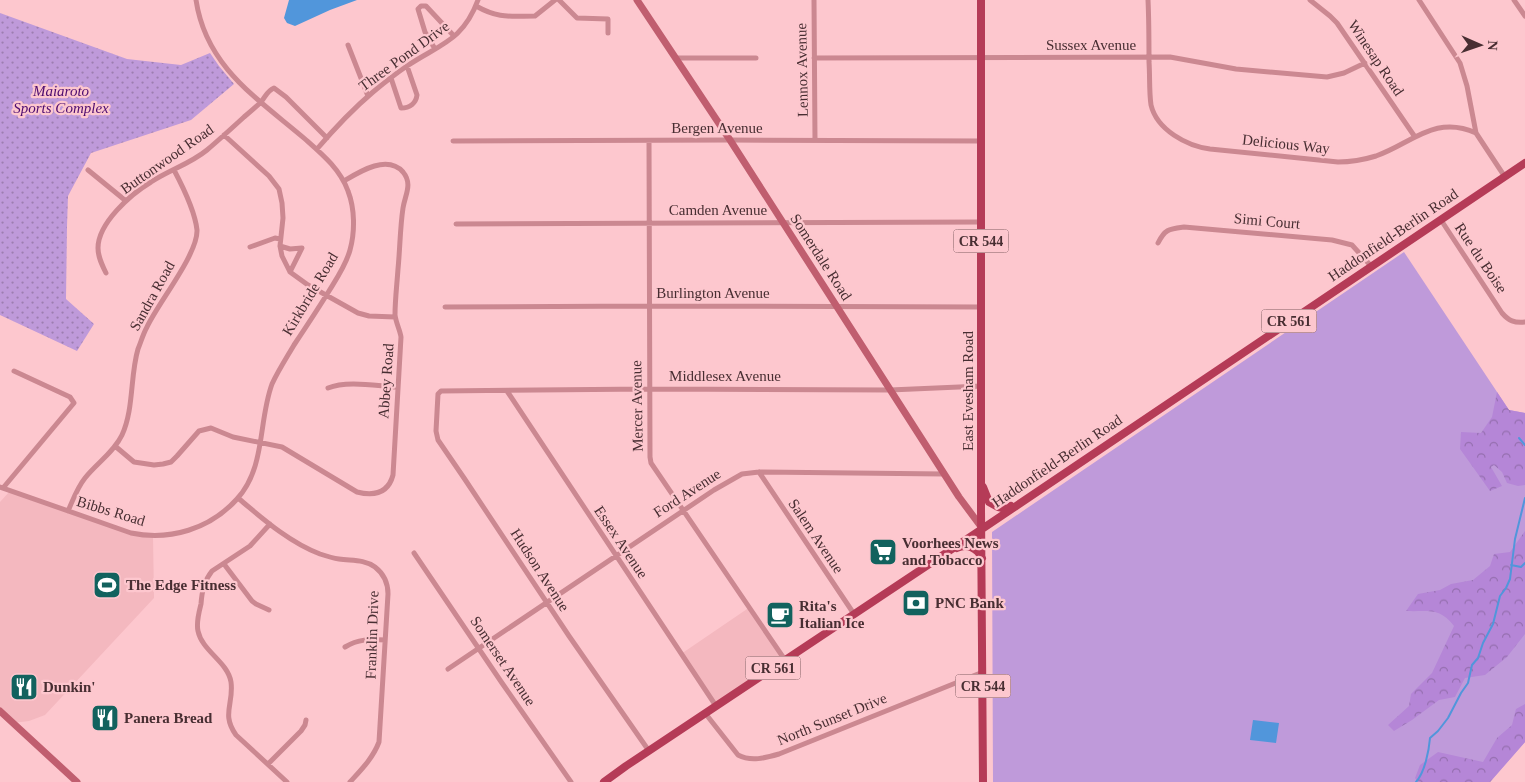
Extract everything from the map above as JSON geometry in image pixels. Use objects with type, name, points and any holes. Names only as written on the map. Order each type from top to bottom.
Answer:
[{"type":"main road","name":"Somerdale Road","points":[[637,0],[730,140],[944,474],[982,529]]},
{"type":"main road","name":"East Evesham Road","points":[[981,0],[983,782]]},
{"type":"main road","name":"Haddonfield-Berlin Road","points":[[604,782],[1525,163]]},
{"type":"main road","points":[[982,482],[989,502],[998,507],[1008,508],[1013,505],[1016,506]]},
{"type":"main road","points":[[952,548],[956,549],[959,546],[970,547],[975,549],[982,558]]},
{"type":"main road","points":[[0,711],[77,782]]},
{"type":"street","name":"Kirkbride Road","points":[[196,0],[202,26],[210,46],[229,72],[334,166],[348,191],[354,217],[352,239],[346,261],[288,355],[273,383],[268,398],[256,461],[250,480],[238,498]]},
{"type":"street","name":"Three Pond Drive","points":[[317,149],[368,96],[407,66],[454,36],[469,20],[478,0]]},
{"type":"street","points":[[476,6],[500,16],[535,16],[555,0]]},
{"type":"street","points":[[558,0],[577,18],[608,19],[608,33]]},
{"type":"street","name":"Lennox Avenue","points":[[814,0],[815,140]]},
{"type":"street","name":"Delicious Way","points":[[1148,0],[1152,106],[1155,115],[1173,135],[1186,143],[1199,148],[1351,162],[1377,156],[1428,130],[1453,126],[1464,127],[1476,133]]},
{"type":"street","name":"Winesap Road","points":[[1310,0],[1336,23],[1415,137]]},
{"type":"street","points":[[1419,0],[1460,63],[1476,133],[1504,177]]},
{"type":"street","points":[[1514,0],[1524,12]]},
{"type":"street","points":[[435,49],[424,32],[418,9],[421,6],[426,6],[454,36]]},
{"type":"street","points":[[348,45],[368,96]]},
{"type":"street","name":"Sussex Avenue","points":[[814,58],[1149,57],[1175,58],[1236,69],[1315,76],[1336,75],[1365,63]]},
{"type":"street","points":[[676,58],[756,58]]},
{"type":"street","points":[[391,78],[401,108],[413,104],[417,95],[407,66]]},
{"type":"street","name":"Buttonwood Road","points":[[106,273],[99,255],[100,238],[106,225],[126,201],[152,181],[192,161],[261,102],[268,91],[274,88],[286,97],[326,138]]},
{"type":"street","points":[[224,135],[269,176],[279,189],[283,218],[280,246],[282,256],[290,272],[308,285],[358,313],[369,316],[396,317]]},
{"type":"street","name":"Bergen Avenue","points":[[453,141],[981,141]]},
{"type":"street","name":"Mercer Avenue","points":[[649,141],[649,388],[651,463],[785,660]]},
{"type":"street","name":"Abbey Road","points":[[260,443],[282,447],[352,490],[372,494],[378,493],[389,485],[393,475],[401,337],[396,317],[402,213],[408,182],[402,170],[383,165],[368,167],[344,181]]},
{"type":"street","points":[[88,170],[126,201]]},
{"type":"street","name":"Sandra Road","points":[[68,512],[79,486],[115,446],[126,426],[136,359],[147,327],[194,247],[196,222],[184,188],[174,170]]},
{"type":"street","name":"Rue du Boise","points":[[1440,220],[1502,313],[1516,323],[1525,322]]},
{"type":"street","name":"Camden Avenue","points":[[456,224],[981,222]]},
{"type":"street","name":"Simi Court","points":[[1158,243],[1163,233],[1168,230],[1184,227],[1332,240],[1352,245],[1371,266]]},
{"type":"street","points":[[250,247],[275,238],[280,239]]},
{"type":"street","points":[[280,246],[302,248],[290,272]]},
{"type":"street","name":"Burlington Avenue","points":[[445,307],[981,306]]},
{"type":"street","points":[[2,488],[74,403],[70,397],[14,371]]},
{"type":"street","points":[[328,388],[345,384],[398,387]]},
{"type":"street","name":"Middlesex Avenue","points":[[438,394],[441,391],[649,388],[890,390],[982,386]]},
{"type":"street","name":"Essex Avenue","points":[[507,391],[716,706]]},
{"type":"street","name":"Hudson Avenue","points":[[438,394],[436,432],[438,440],[546,602],[649,751]]},
{"type":"street","points":[[115,446],[134,462],[154,465],[171,462],[199,430],[206,428],[217,429],[233,437],[260,443]]},
{"type":"street","name":"Ford Avenue","points":[[448,669],[683,510],[742,474],[759,472],[944,474]]},
{"type":"street","name":"Salem Avenue","points":[[759,472],[854,614]]},
{"type":"street","name":"Bibbs Road","points":[[2,488],[140,535],[165,536],[192,530],[204,525],[227,509],[238,498]]},
{"type":"street","name":"Franklin Drive","points":[[238,498],[279,531],[318,553],[339,559],[363,561],[375,567],[381,573],[388,586],[379,742],[371,759],[350,782]]},
{"type":"street","points":[[270,524],[250,546],[212,571],[204,582],[197,627],[204,643],[227,672],[231,687],[228,717],[232,729],[236,735],[287,782]]},
{"type":"street","name":"Somerset Avenue","points":[[414,553],[571,782]]},
{"type":"street","points":[[224,564],[252,601],[269,610]]},
{"type":"street","points":[[345,647],[359,640],[386,640]]},
{"type":"street","name":"North Sunset Drive","points":[[705,714],[738,755],[747,759],[762,759],[779,754],[983,672]]},
{"type":"street","points":[[268,764],[301,731],[305,726],[306,720]]},
{"type":"shaded area","points":[[10,491],[131,533],[153,536],[154,598],[45,715],[29,721],[13,723],[0,711],[0,502]]},
{"type":"shaded area","points":[[750,607],[785,660],[716,706],[681,654]]},
{"type":"green space","name":"Maiaroto Sports Complex","points":[[0,13],[127,59],[181,65],[210,53],[234,84],[191,120],[91,153],[68,196],[66,299],[94,324],[77,351],[0,315]]},
{"type":"green space","points":[[1404,252],[1509,410],[1525,413],[1525,742],[1490,782],[993,782],[992,532]]},
{"type":"green space","points":[[1497,392],[1509,410],[1525,413],[1525,485],[1518,486],[1507,483],[1502,472],[1494,465],[1491,467],[1502,486],[1490,491],[1460,449],[1461,432],[1481,433],[1492,417]]},
{"type":"green space","points":[[1525,531],[1525,634],[1507,657],[1485,675],[1465,678],[1455,697],[1439,700],[1394,731],[1388,725],[1409,706],[1411,694],[1432,673],[1454,626],[1449,620],[1438,613],[1406,611],[1418,594],[1440,590],[1451,584],[1473,580],[1490,566],[1494,554],[1510,552]]},
{"type":"green space","points":[[1525,704],[1525,742],[1490,782],[1418,782],[1415,778],[1420,765],[1438,752],[1483,762],[1497,738],[1512,725],[1516,709]]},
{"type":"water","points":[[289,0],[357,0],[295,26],[287,23],[284,18]]},
{"type":"water","points":[[1253,720],[1279,723],[1276,743],[1250,740]]},
{"type":"waterway","points":[[1519,438],[1525,445]]},
{"type":"waterway","points":[[1416,782],[1428,755],[1430,738],[1448,718],[1468,683],[1472,665],[1478,658],[1493,624],[1500,596],[1510,579],[1515,539],[1525,498]]},
{"type":"waterway","points":[[1511,565],[1521,567],[1525,563]]},
{"type":"place","name":"Voorhees News and Tobacco","points":[[883,552]]},
{"type":"place","name":"The Edge Fitness","points":[[107,585]]},
{"type":"place","name":"PNC Bank","points":[[916,603]]},
{"type":"place","name":"Rita's Italian Ice","points":[[780,615]]},
{"type":"place","name":"Dunkin'","points":[[24,687]]},
{"type":"place","name":"Panera Bread","points":[[105,718]]}]
